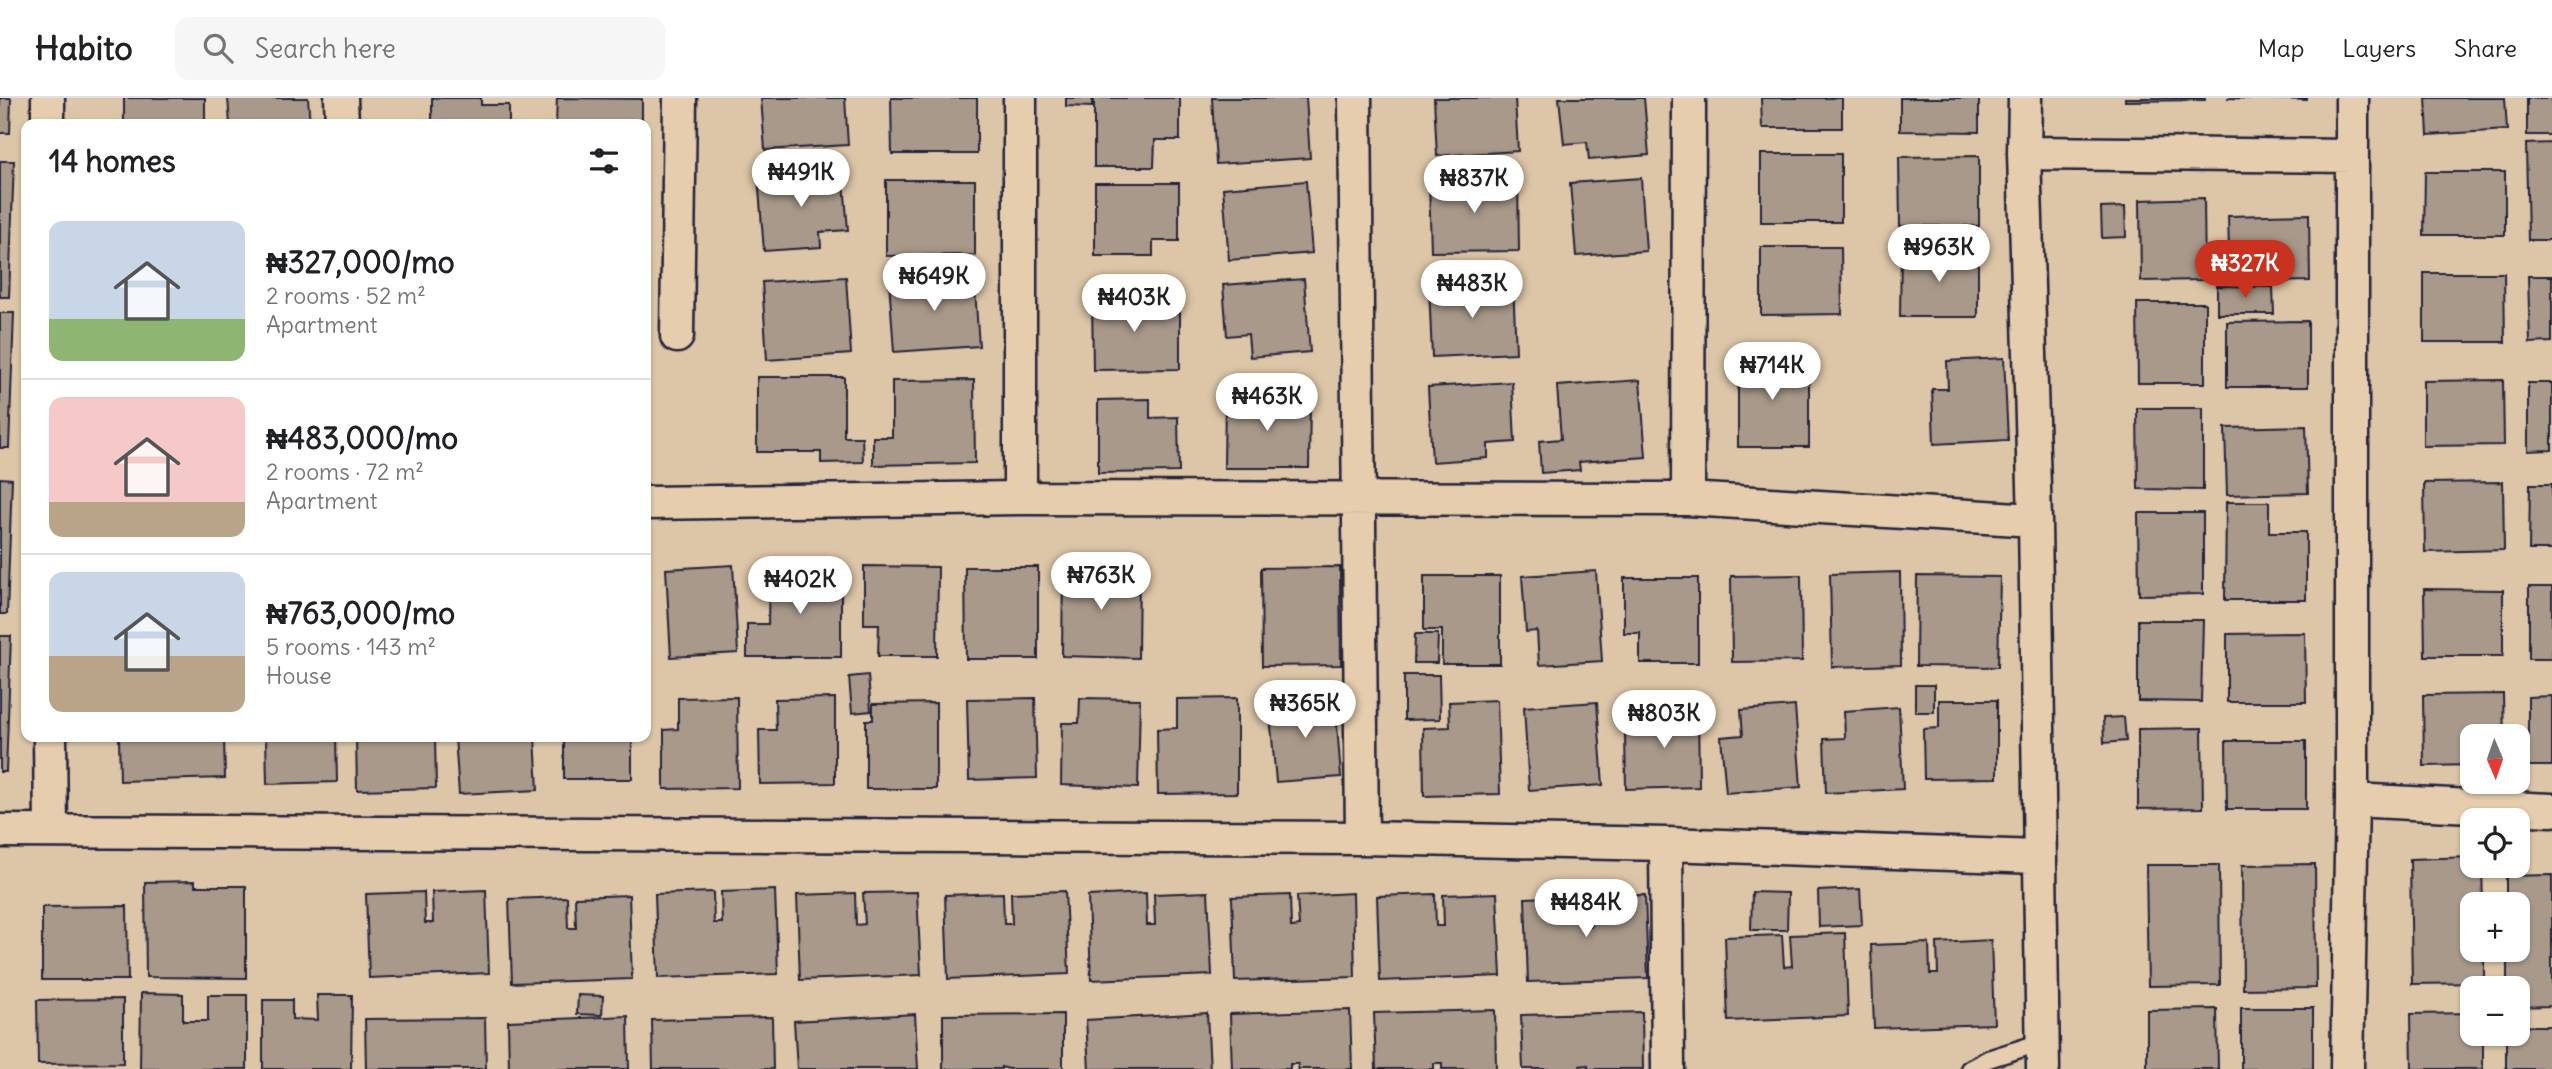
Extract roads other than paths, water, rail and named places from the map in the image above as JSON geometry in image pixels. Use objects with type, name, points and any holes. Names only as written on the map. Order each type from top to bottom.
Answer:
[{"type":"street","points":[[48,98],[48,119]]},
{"type":"street","points":[[341,98],[342,119]]},
{"type":"street","points":[[677,336],[680,98]]},
{"type":"street","points":[[1020,98],[1020,498]]},
{"type":"street","points":[[1355,98],[1362,838]]},
{"type":"street","points":[[1688,499],[1689,98]]},
{"type":"street","points":[[2025,98],[2024,153],[2035,520],[2042,1055]]},
{"type":"street","points":[[2347,1069],[2353,800],[2351,98]]},
{"type":"street","points":[[2024,153],[2352,156]]},
{"type":"street","points":[[651,503],[1020,498],[1688,499],[2035,520]]},
{"type":"street","points":[[50,742],[51,831]]},
{"type":"street","points":[[2353,800],[2552,810]]},
{"type":"street","points":[[0,831],[1362,838],[1666,844],[2038,857]]},
{"type":"street","points":[[1666,844],[1668,1069]]},
{"type":"lane","points":[[1969,1069],[1988,1059],[2042,1055]]}]
